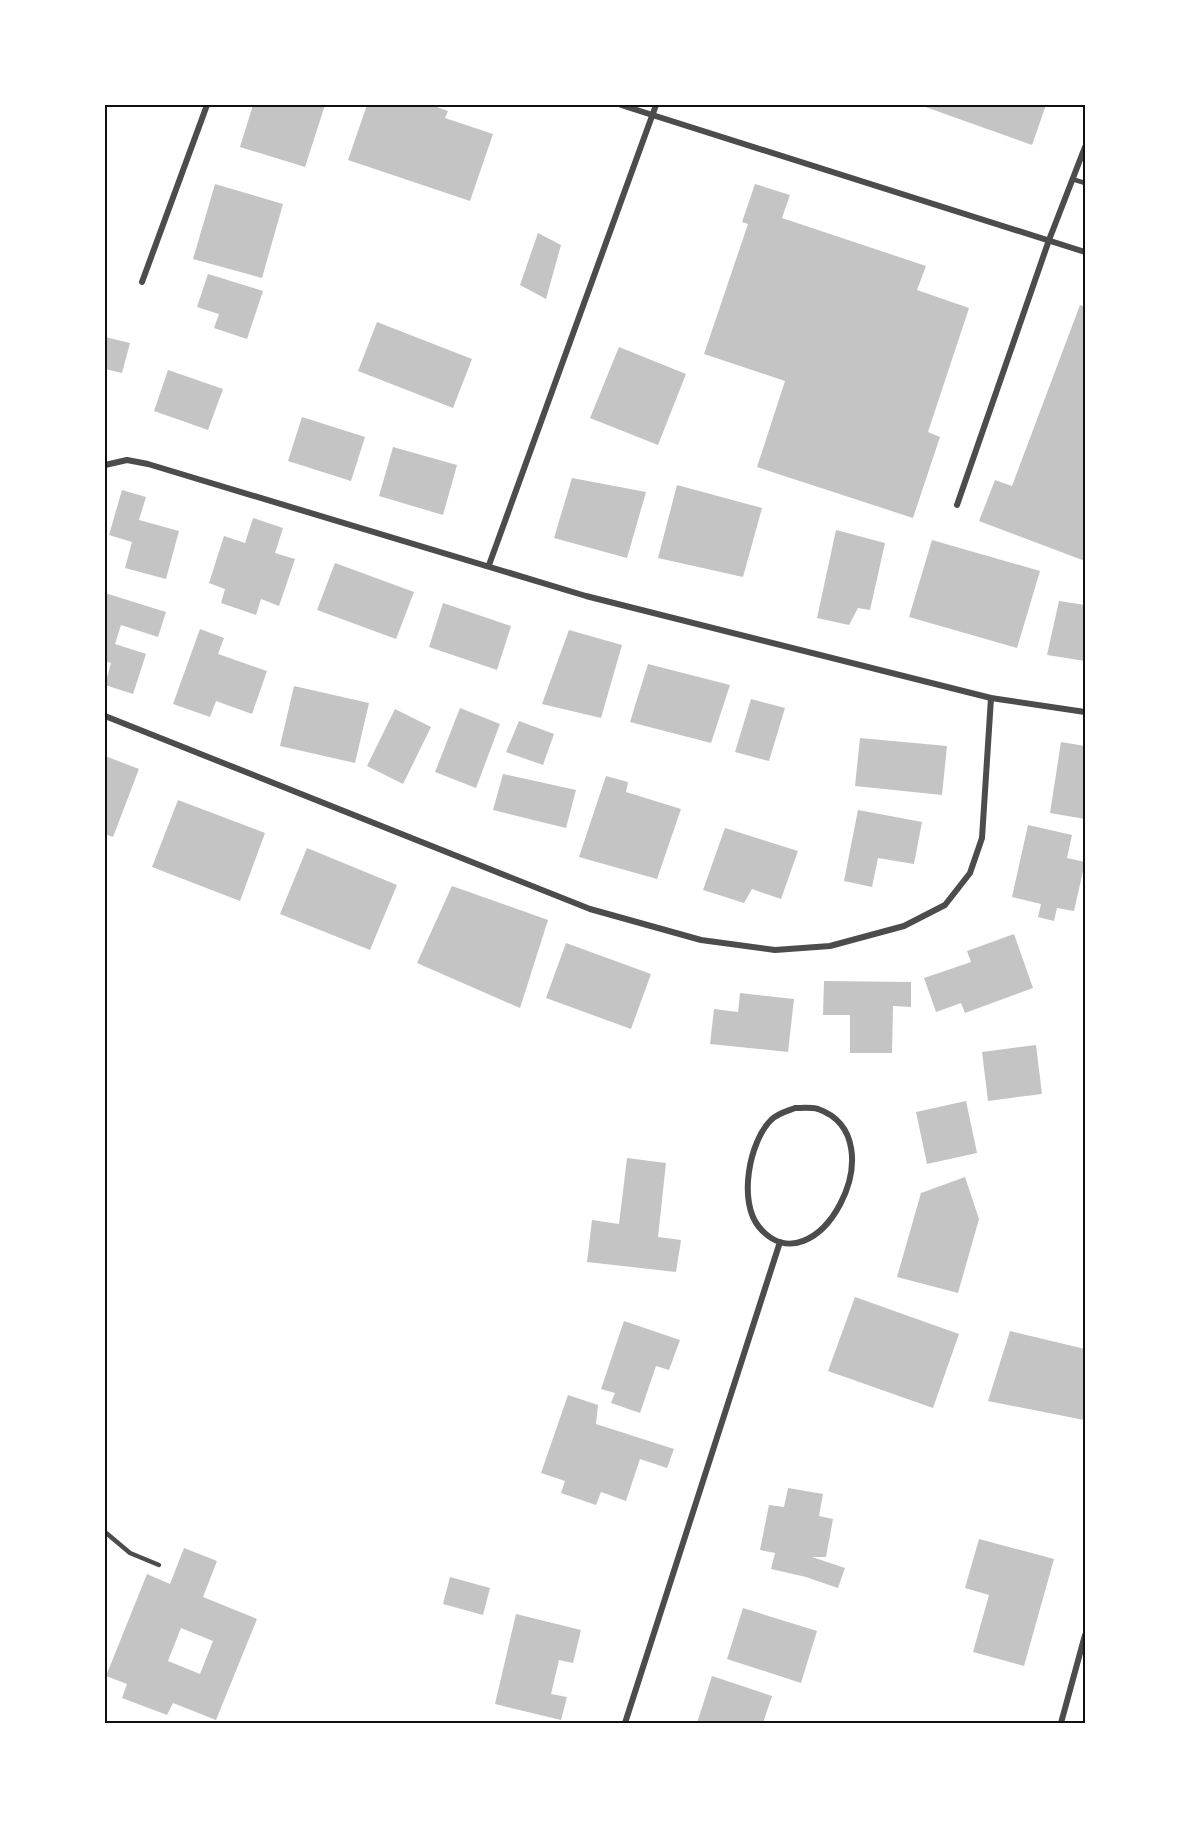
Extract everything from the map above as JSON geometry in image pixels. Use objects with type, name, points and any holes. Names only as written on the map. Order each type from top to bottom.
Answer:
[{"type":"street","points":[[142,282],[207,105]]},
{"type":"street","points":[[621,105],[1085,252]]},
{"type":"street","points":[[489,566],[656,105]]},
{"type":"street","points":[[957,505],[1049,240],[1085,147]]},
{"type":"street","points":[[105,465],[127,460],[148,464],[586,596],[991,698],[1085,712]]},
{"type":"street","points":[[105,716],[590,909],[701,940],[775,950],[830,946],[904,926],[945,905],[970,873],[982,838],[991,698]]},
{"type":"street","points":[[795,1108],[817,1109],[840,1123],[851,1142],[851,1168],[845,1197],[828,1225],[810,1240],[796,1243],[780,1242],[765,1234],[754,1221],[748,1198],[749,1166],[758,1137],[772,1118],[795,1108]]},
{"type":"street","points":[[625,1723],[780,1242]]},
{"type":"street","points":[[1061,1723],[1085,1635]]},
{"type":"lane","points":[[1072,179],[1085,183]]},
{"type":"lane","points":[[105,1532],[130,1553],[159,1565]]},
{"type":"building","points":[[253,105],[325,105],[305,167],[240,147]]},
{"type":"building","points":[[367,105],[431,105],[448,111],[445,118],[493,134],[470,201],[348,160]]},
{"type":"building","points":[[920,105],[1046,105],[1032,145]]},
{"type":"building","points":[[215,184],[283,204],[262,278],[193,259]]},
{"type":"building","points":[[755,184],[790,195],[782,218],[926,266],[917,290],[969,308],[928,432],[940,437],[913,518],[757,467],[785,381],[704,354],[748,224],[742,222]]},
{"type":"building","points":[[538,233],[561,245],[546,299],[520,285]]},
{"type":"building","points":[[208,274],[263,291],[247,339],[214,328],[219,314],[197,307]]},
{"type":"building","points":[[1080,305],[1085,307],[1085,561],[979,521],[995,480],[1012,486]]},
{"type":"building","points":[[377,322],[472,359],[453,408],[358,371]]},
{"type":"building","points":[[105,337],[130,343],[122,373],[105,369]]},
{"type":"building","points":[[619,347],[686,374],[658,445],[590,418]]},
{"type":"building","points":[[168,370],[223,389],[208,430],[154,411]]},
{"type":"building","points":[[302,417],[365,437],[351,481],[288,461]]},
{"type":"building","points":[[393,447],[457,465],[443,515],[379,496]]},
{"type":"building","points":[[572,478],[646,492],[627,558],[554,538]]},
{"type":"building","points":[[677,485],[762,508],[743,577],[658,558]]},
{"type":"building","points":[[122,490],[146,497],[139,520],[179,531],[166,579],[125,568],[132,542],[109,535]]},
{"type":"building","points":[[253,518],[283,528],[275,553],[295,559],[279,606],[261,599],[256,615],[221,603],[225,589],[209,583],[224,536],[245,543]]},
{"type":"building","points":[[836,530],[885,543],[870,610],[858,608],[849,625],[817,618]]},
{"type":"building","points":[[932,540],[1040,571],[1017,648],[909,617]]},
{"type":"building","points":[[335,563],[414,592],[396,639],[317,610]]},
{"type":"building","points":[[105,593],[166,612],[158,637],[121,625],[115,644],[146,654],[133,694],[105,685],[111,663],[105,661]]},
{"type":"building","points":[[1059,601],[1085,605],[1085,661],[1047,655]]},
{"type":"building","points":[[443,603],[511,626],[497,670],[429,647]]},
{"type":"building","points":[[200,629],[224,638],[218,654],[267,671],[252,714],[216,701],[210,717],[173,704]]},
{"type":"building","points":[[569,630],[622,645],[601,718],[542,704]]},
{"type":"building","points":[[648,664],[730,685],[711,743],[630,722]]},
{"type":"building","points":[[294,686],[369,703],[355,763],[280,746]]},
{"type":"building","points":[[751,699],[785,708],[769,761],[735,752]]},
{"type":"building","points":[[460,708],[500,724],[476,788],[435,772]]},
{"type":"building","points":[[395,709],[431,727],[403,784],[367,766]]},
{"type":"building","points":[[519,721],[554,734],[543,765],[506,752]]},
{"type":"building","points":[[860,738],[947,746],[942,795],[855,786]]},
{"type":"building","points":[[1061,742],[1085,746],[1085,819],[1050,813]]},
{"type":"building","points":[[105,756],[139,769],[113,837],[105,834]]},
{"type":"building","points":[[503,774],[576,790],[566,828],[493,810]]},
{"type":"building","points":[[606,776],[628,782],[626,792],[681,809],[657,879],[579,857]]},
{"type":"building","points":[[178,800],[265,833],[240,901],[152,867]]},
{"type":"building","points":[[858,810],[922,822],[914,864],[878,858],[872,887],[844,881]]},
{"type":"building","points":[[1028,825],[1072,835],[1067,858],[1085,862],[1074,911],[1057,908],[1054,921],[1038,917],[1041,904],[1012,897]]},
{"type":"building","points":[[725,828],[798,851],[781,899],[752,889],[744,903],[703,890]]},
{"type":"building","points":[[307,848],[397,885],[370,950],[280,914]]},
{"type":"building","points":[[452,886],[548,920],[520,1008],[417,963]]},
{"type":"building","points":[[1014,934],[1033,988],[965,1013],[961,1003],[936,1012],[924,978],[971,962],[967,951]]},
{"type":"building","points":[[566,943],[651,974],[631,1029],[546,998]]},
{"type":"building","points":[[824,981],[911,982],[911,1007],[893,1006],[892,1053],[850,1053],[850,1015],[823,1015]]},
{"type":"building","points":[[740,993],[794,999],[788,1052],[710,1044],[714,1009],[738,1012]]},
{"type":"building","points":[[1036,1045],[1042,1094],[988,1101],[982,1052]]},
{"type":"building","points":[[966,1101],[977,1153],[927,1164],[916,1112]]},
{"type":"building","points":[[627,1158],[666,1163],[658,1237],[681,1240],[676,1272],[587,1262],[592,1220],[619,1224]]},
{"type":"building","points":[[965,1177],[979,1219],[958,1293],[897,1277],[921,1193]]},
{"type":"building","points":[[855,1297],[959,1334],[933,1408],[828,1371]]},
{"type":"building","points":[[624,1321],[680,1340],[669,1370],[656,1366],[640,1413],[611,1403],[615,1393],[601,1389]]},
{"type":"building","points":[[1010,1331],[1085,1349],[1084,1420],[988,1401]]},
{"type":"building","points":[[568,1395],[598,1405],[596,1424],[674,1449],[667,1468],[640,1459],[626,1501],[601,1492],[596,1505],[561,1493],[565,1481],[541,1473]]},
{"type":"building","points":[[788,1488],[823,1494],[819,1516],[833,1519],[826,1557],[812,1557],[845,1568],[838,1588],[806,1577],[771,1569],[775,1553],[760,1550],[769,1505],[784,1507]]},
{"type":"building","points":[[979,1539],[1054,1559],[1024,1666],[973,1652],[989,1595],[965,1588]]},
{"type":"building","points":[[184,1548],[217,1561],[203,1597],[257,1619],[216,1720],[173,1703],[167,1715],[122,1698],[127,1684],[106,1676],[147,1574],[170,1584]],"holes":[[[181,1628],[213,1641],[200,1674],[168,1661]]]},
{"type":"building","points":[[450,1577],[490,1588],[483,1615],[443,1604]]},
{"type":"building","points":[[743,1608],[817,1631],[801,1683],[727,1659]]},
{"type":"building","points":[[516,1614],[581,1630],[573,1663],[559,1660],[551,1694],[567,1697],[561,1720],[495,1704]]},
{"type":"building","points":[[712,1676],[772,1696],[763,1723],[697,1723]]}]
